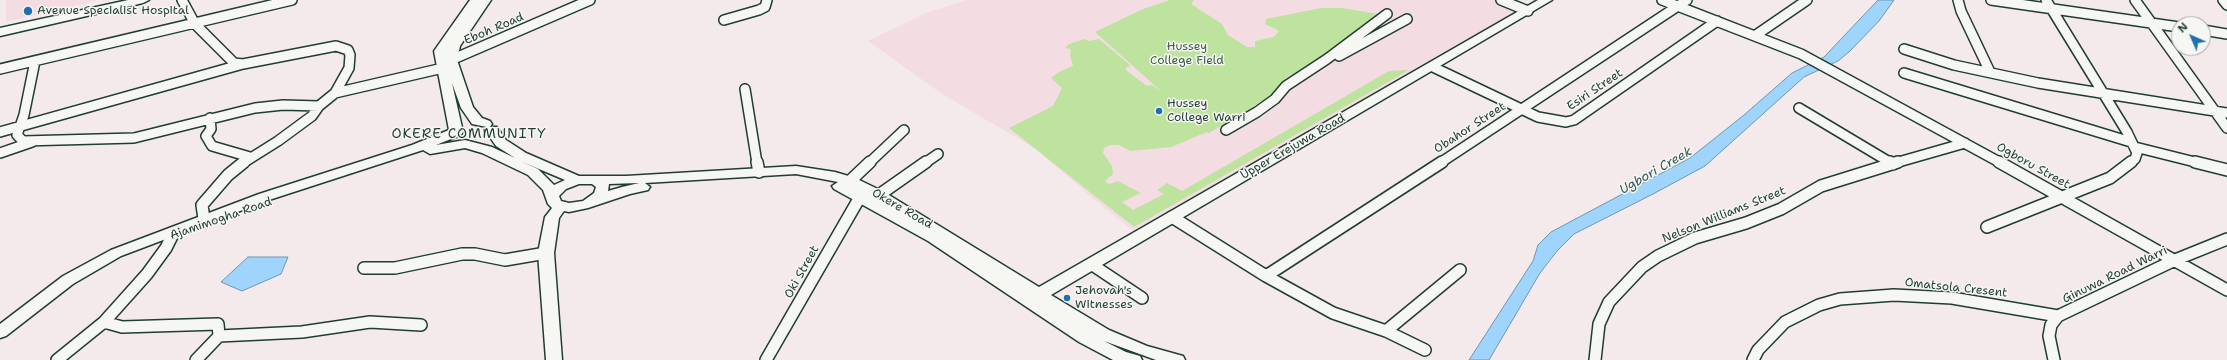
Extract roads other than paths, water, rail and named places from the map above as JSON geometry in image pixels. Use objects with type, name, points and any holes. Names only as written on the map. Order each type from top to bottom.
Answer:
[{"type":"main road","points":[[0,28],[120,2],[143,0]]},
{"type":"main road","points":[[476,0],[442,46],[440,57],[447,64],[467,108],[477,121],[489,127],[494,136],[511,151],[577,180]]},
{"type":"main road","points":[[485,0],[454,46],[447,64],[454,110],[456,132],[454,141],[487,150],[533,172],[550,189],[556,201],[580,207]]},
{"type":"main road","name":"Upper Erejuwa Road","points":[[1040,294],[1546,0]]},
{"type":"main road","points":[[0,32],[120,2]]},
{"type":"main road","name":"Ajamimogha Road","points":[[0,332],[85,268],[116,253],[264,197],[417,148],[467,126],[489,127]]},
{"type":"main road","points":[[465,144],[483,140],[489,127]]},
{"type":"main road","name":"Ajamimogha Road","points":[[0,342],[69,286],[89,273],[138,248],[266,202],[415,154],[445,146],[465,144]]},
{"type":"main road","name":"Okere Road","points":[[577,180],[626,180],[759,172],[813,172],[850,181],[879,194],[1103,334],[1129,346],[1177,360]]},
{"type":"main road","name":"Okere Road","points":[[550,230],[562,218],[580,207],[596,200],[640,187],[795,178],[834,184],[933,238],[1085,338],[1121,356],[1134,360]]},
{"type":"main road","points":[[554,360],[546,253],[552,217],[561,186],[577,180]]},
{"type":"main road","points":[[595,180],[603,186],[603,191],[596,200]]},
{"type":"street","points":[[182,0],[195,24],[234,63],[243,64]]},
{"type":"street","points":[[0,69],[292,0]]},
{"type":"street","name":"Eboh Road","points":[[335,93],[447,64],[590,0]]},
{"type":"street","points":[[724,20],[759,10],[765,6],[767,0]]},
{"type":"street","points":[[1501,0],[1528,11]]},
{"type":"street","name":"Ogboru Street","points":[[1662,0],[1756,35],[1812,61],[1965,143],[2227,290]]},
{"type":"street","name":"Obahor Street","points":[[1266,276],[1522,110],[1687,0]]},
{"type":"street","points":[[1756,35],[1807,0]]},
{"type":"street","points":[[1958,0],[1961,11],[1990,72]]},
{"type":"street","points":[[1991,0],[2171,26]]},
{"type":"street","points":[[1987,227],[2061,196],[2110,178],[2121,171],[2135,158],[2137,153],[2046,0]]},
{"type":"street","points":[[2135,0],[2227,128]]},
{"type":"street","points":[[2223,0],[2227,5]]},
{"type":"street","points":[[1226,130],[1275,99],[1294,80],[1327,59],[1387,14]]},
{"type":"street","points":[[1294,80],[1408,19]]},
{"type":"street","name":"Esiri Street","points":[[1433,67],[1522,110],[1558,122],[1574,120],[1718,21]]},
{"type":"street","points":[[2211,31],[2227,34]]},
{"type":"street","points":[[0,132],[243,64],[329,47],[344,47],[350,55],[350,62],[343,81],[335,93],[319,106],[312,116],[278,141],[250,157],[228,175],[202,205],[204,219]]},
{"type":"street","points":[[1904,49],[1954,65],[2102,93],[2227,112]]},
{"type":"street","points":[[35,61],[21,126],[17,135],[23,141],[34,142],[134,138],[255,108],[283,105],[319,106]]},
{"type":"street","points":[[1904,73],[2133,145],[2227,170]]},
{"type":"street","points":[[745,89],[759,172]]},
{"type":"street","points":[[1799,108],[1893,164]]},
{"type":"street","points":[[210,118],[211,129],[206,136],[208,142],[212,146],[250,157]]},
{"type":"street","points":[[850,181],[904,130]]},
{"type":"street","points":[[0,154],[34,142]]},
{"type":"street","name":"Nelson Williams Street","points":[[1595,360],[1599,324],[1609,302],[1642,267],[1658,256],[1695,238],[1746,223],[1781,209],[1821,186],[1965,143]]},
{"type":"street","points":[[879,194],[938,154]]},
{"type":"street","name":"Oki Street","points":[[766,360],[860,197]]},
{"type":"street","points":[[1172,217],[1266,276],[1333,313],[1370,327],[1386,330],[1425,350]]},
{"type":"street","points":[[57,360],[104,322],[147,274],[166,248],[172,236]]},
{"type":"street","name":"Ginuwa Road Warri","points":[[2054,360],[2049,336],[2051,325],[2058,316],[2174,260],[2227,240]]},
{"type":"street","points":[[364,268],[395,268],[462,254],[475,254],[505,260],[546,253]]},
{"type":"street","points":[[1091,264],[1142,298]]},
{"type":"street","points":[[1386,330],[1460,270]]},
{"type":"street","name":"Omatsola Cresent","points":[[1753,360],[1758,350],[1784,322],[1819,305],[1840,299],[1894,295],[1952,298],[2037,310],[2058,316]]},
{"type":"street","points":[[104,322],[122,327],[218,324],[220,330],[219,336],[196,360]]},
{"type":"street","points":[[219,336],[302,332],[370,322],[421,325]]},
{"type":"water","points":[[1878,0],[1894,0],[1879,21],[1850,51],[1838,61],[1804,77],[1705,166],[1574,234],[1557,251],[1540,273],[1489,360],[1469,360],[1533,261],[1538,245],[1551,232],[1690,158],[1744,115],[1792,73],[1824,57]]},
{"type":"water","points":[[248,257],[288,257],[281,274],[242,291],[221,282]]},
{"type":"place","name":"Avenue Specialist Hospital","points":[[28,11]]},
{"type":"place","name":"Hussey College Warri","points":[[1159,111]]},
{"type":"place","name":"Jehovah's Witnesses","points":[[1067,298]]},
{"type":"district","name":"OKERE COMMUNITY","points":[[469,134]]},
{"type":"park label","name":"Hussey College Field","points":[[1187,54]]},
{"type":"water label","name":"Ugbori Creek","points":[[1656,171]]}]
